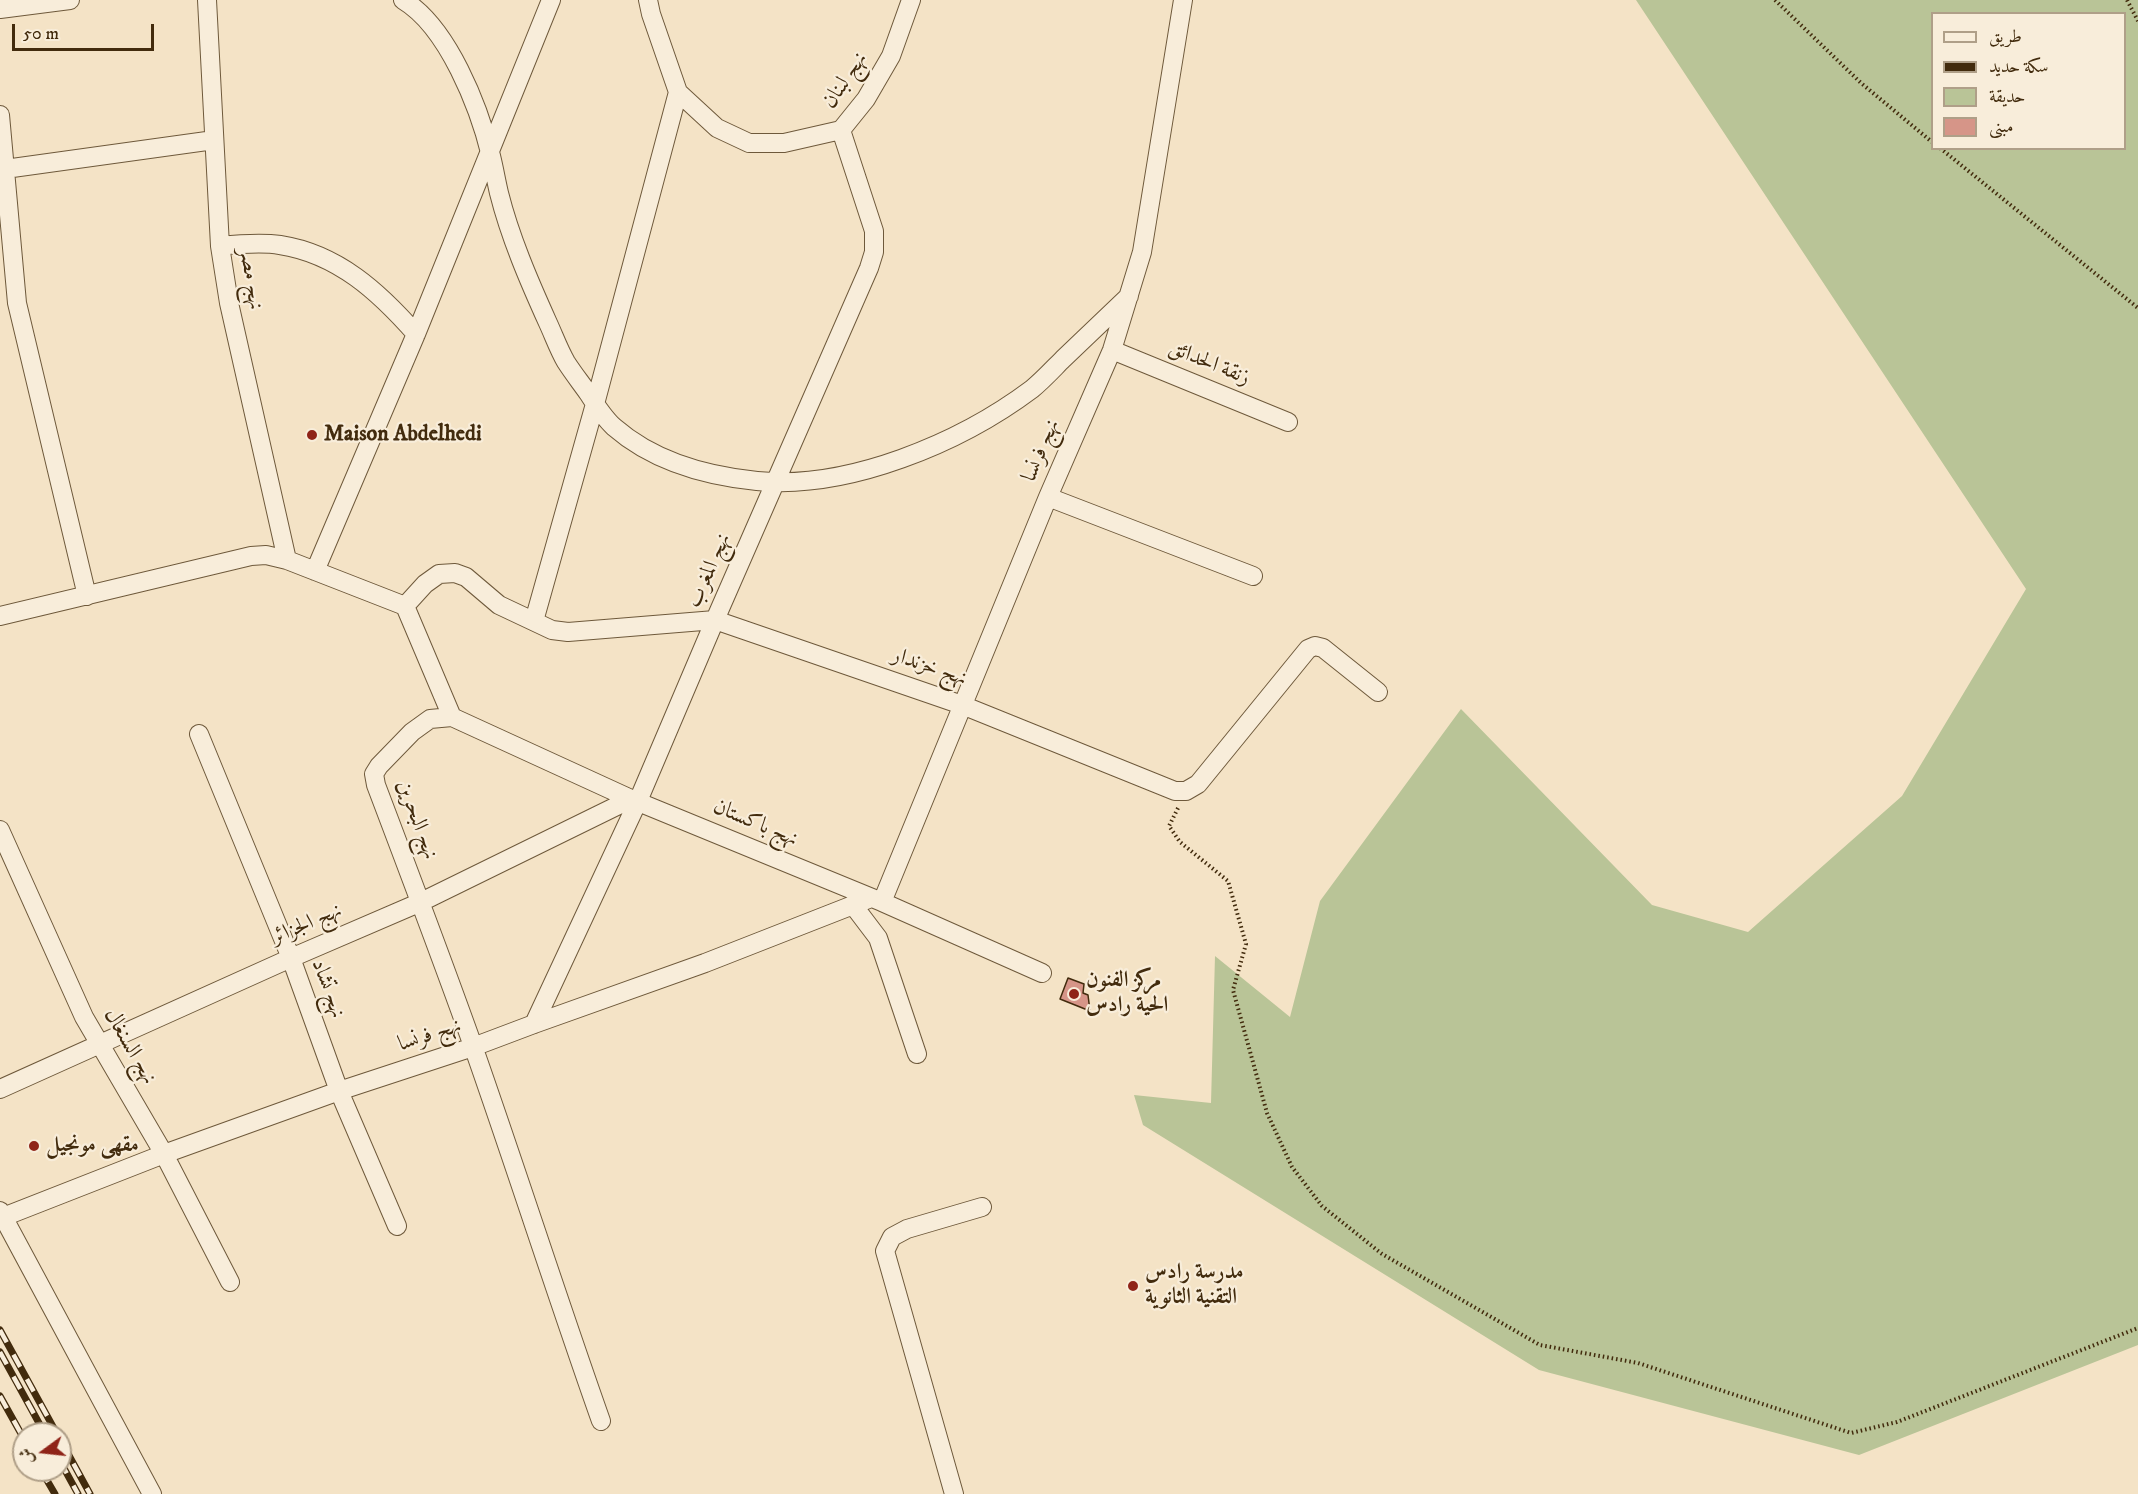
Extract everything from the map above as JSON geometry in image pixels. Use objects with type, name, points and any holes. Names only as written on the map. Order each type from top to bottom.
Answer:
[{"type":"street","points":[[0,9],[70,0]]},
{"type":"street","name":"نهج مصر","points":[[207,0],[220,246],[229,303],[287,560]]},
{"type":"street","points":[[403,0],[412,5],[438,32],[454,59],[473,103],[490,153],[499,194],[533,291],[566,361],[612,426],[665,459],[704,472],[775,483],[864,470],[907,456],[984,421],[1033,388],[1129,296]]},
{"type":"street","name":"نهج لبنان","points":[[648,0],[678,92],[717,128],[749,142],[784,143],[841,130],[866,99],[891,57],[911,0]]},
{"type":"street","name":"نهج فرنسا","points":[[1,1214],[339,1091],[473,1047],[705,963],[853,905],[876,900],[962,705],[1112,350],[1142,252],[1183,0]]},
{"type":"street","points":[[315,571],[490,153],[546,4]]},
{"type":"street","points":[[534,621],[595,404],[678,92]]},
{"type":"street","points":[[0,114],[5,169],[8,305],[87,596]]},
{"type":"street","name":"نهج المغرب","points":[[534,1024],[715,620],[869,268],[874,252],[874,231],[841,130]]},
{"type":"street","points":[[5,169],[214,140]]},
{"type":"street","points":[[220,246],[279,244],[320,255],[363,280],[391,305],[416,334]]},
{"type":"street","name":"زنقة الحدائق","points":[[1112,350],[1288,422]]},
{"type":"street","points":[[1048,497],[1253,576]]},
{"type":"street","points":[[0,616],[251,556],[266,555],[287,560],[405,606],[452,717]]},
{"type":"street","name":"نهج خزندار","points":[[405,606],[425,584],[439,574],[455,573],[466,577],[499,605],[552,630],[568,632],[715,620],[962,705],[1175,791],[1186,791]]},
{"type":"street","points":[[1186,791],[1198,784],[1308,649],[1315,646],[1323,648],[1378,692]]},
{"type":"street","name":"نهج باكستان","points":[[452,717],[634,800],[876,900],[1042,974]]},
{"type":"street","name":"نهج البحرين","points":[[452,717],[430,719],[412,732],[374,774],[376,786],[473,1047],[601,1421]]},
{"type":"street","name":"نهج تشاد","points":[[199,734],[291,958],[339,1091],[397,1226]]},
{"type":"street","name":"نهج الجزائر","points":[[0,1089],[421,902],[634,800]]},
{"type":"street","name":"نهج السنغال","points":[[0,830],[84,1017],[164,1154],[230,1282]]},
{"type":"street","points":[[853,905],[878,938],[917,1054]]},
{"type":"street","points":[[954,1494],[885,1251],[892,1237],[907,1228],[982,1207]]},
{"type":"street","points":[[1,1214],[152,1494]]},
{"type":"path","points":[[1775,0],[1861,83],[1931,141]]},
{"type":"path","points":[[2127,0],[2138,21]]},
{"type":"path","points":[[1942,150],[2138,308]]},
{"type":"path","points":[[1186,791],[1169,826],[1180,842],[1228,881],[1246,944],[1233,990],[1267,1113],[1292,1167],[1322,1206],[1382,1254],[1540,1346],[1638,1363],[1851,1433],[1897,1422],[2138,1328]]},
{"type":"green space","points":[[1636,0],[2138,0],[2138,1345],[1859,1455],[1539,1370],[1143,1125],[1134,1095],[1211,1103],[1215,956],[1290,1017],[1320,901],[1461,709],[1652,905],[1748,932],[1902,796],[2026,589]]},
{"type":"building","name":"مركز الفنون الحية رادس","points":[[1068,978],[1084,984],[1083,993],[1088,995],[1090,1011],[1060,999]]},
{"type":"railway","points":[[0,1330],[50,1422]]},
{"type":"railway","points":[[0,1352],[38,1422]]},
{"type":"railway","points":[[0,1396],[15,1422]]},
{"type":"railway","points":[[72,1461],[90,1494]]},
{"type":"railway","points":[[48,1482],[55,1494]]},
{"type":"railway","points":[[71,1482],[78,1494]]},
{"type":"place","name":"Maison Abdelhedi","points":[[312,435]]},
{"type":"place","name":"مركز الفنون الحية رادس","points":[[1074,994]]},
{"type":"place","name":"مقهى مونجيل","points":[[34,1146]]},
{"type":"place","name":"مدرسة رادس التقنية الثانوية","points":[[1133,1286]]}]
